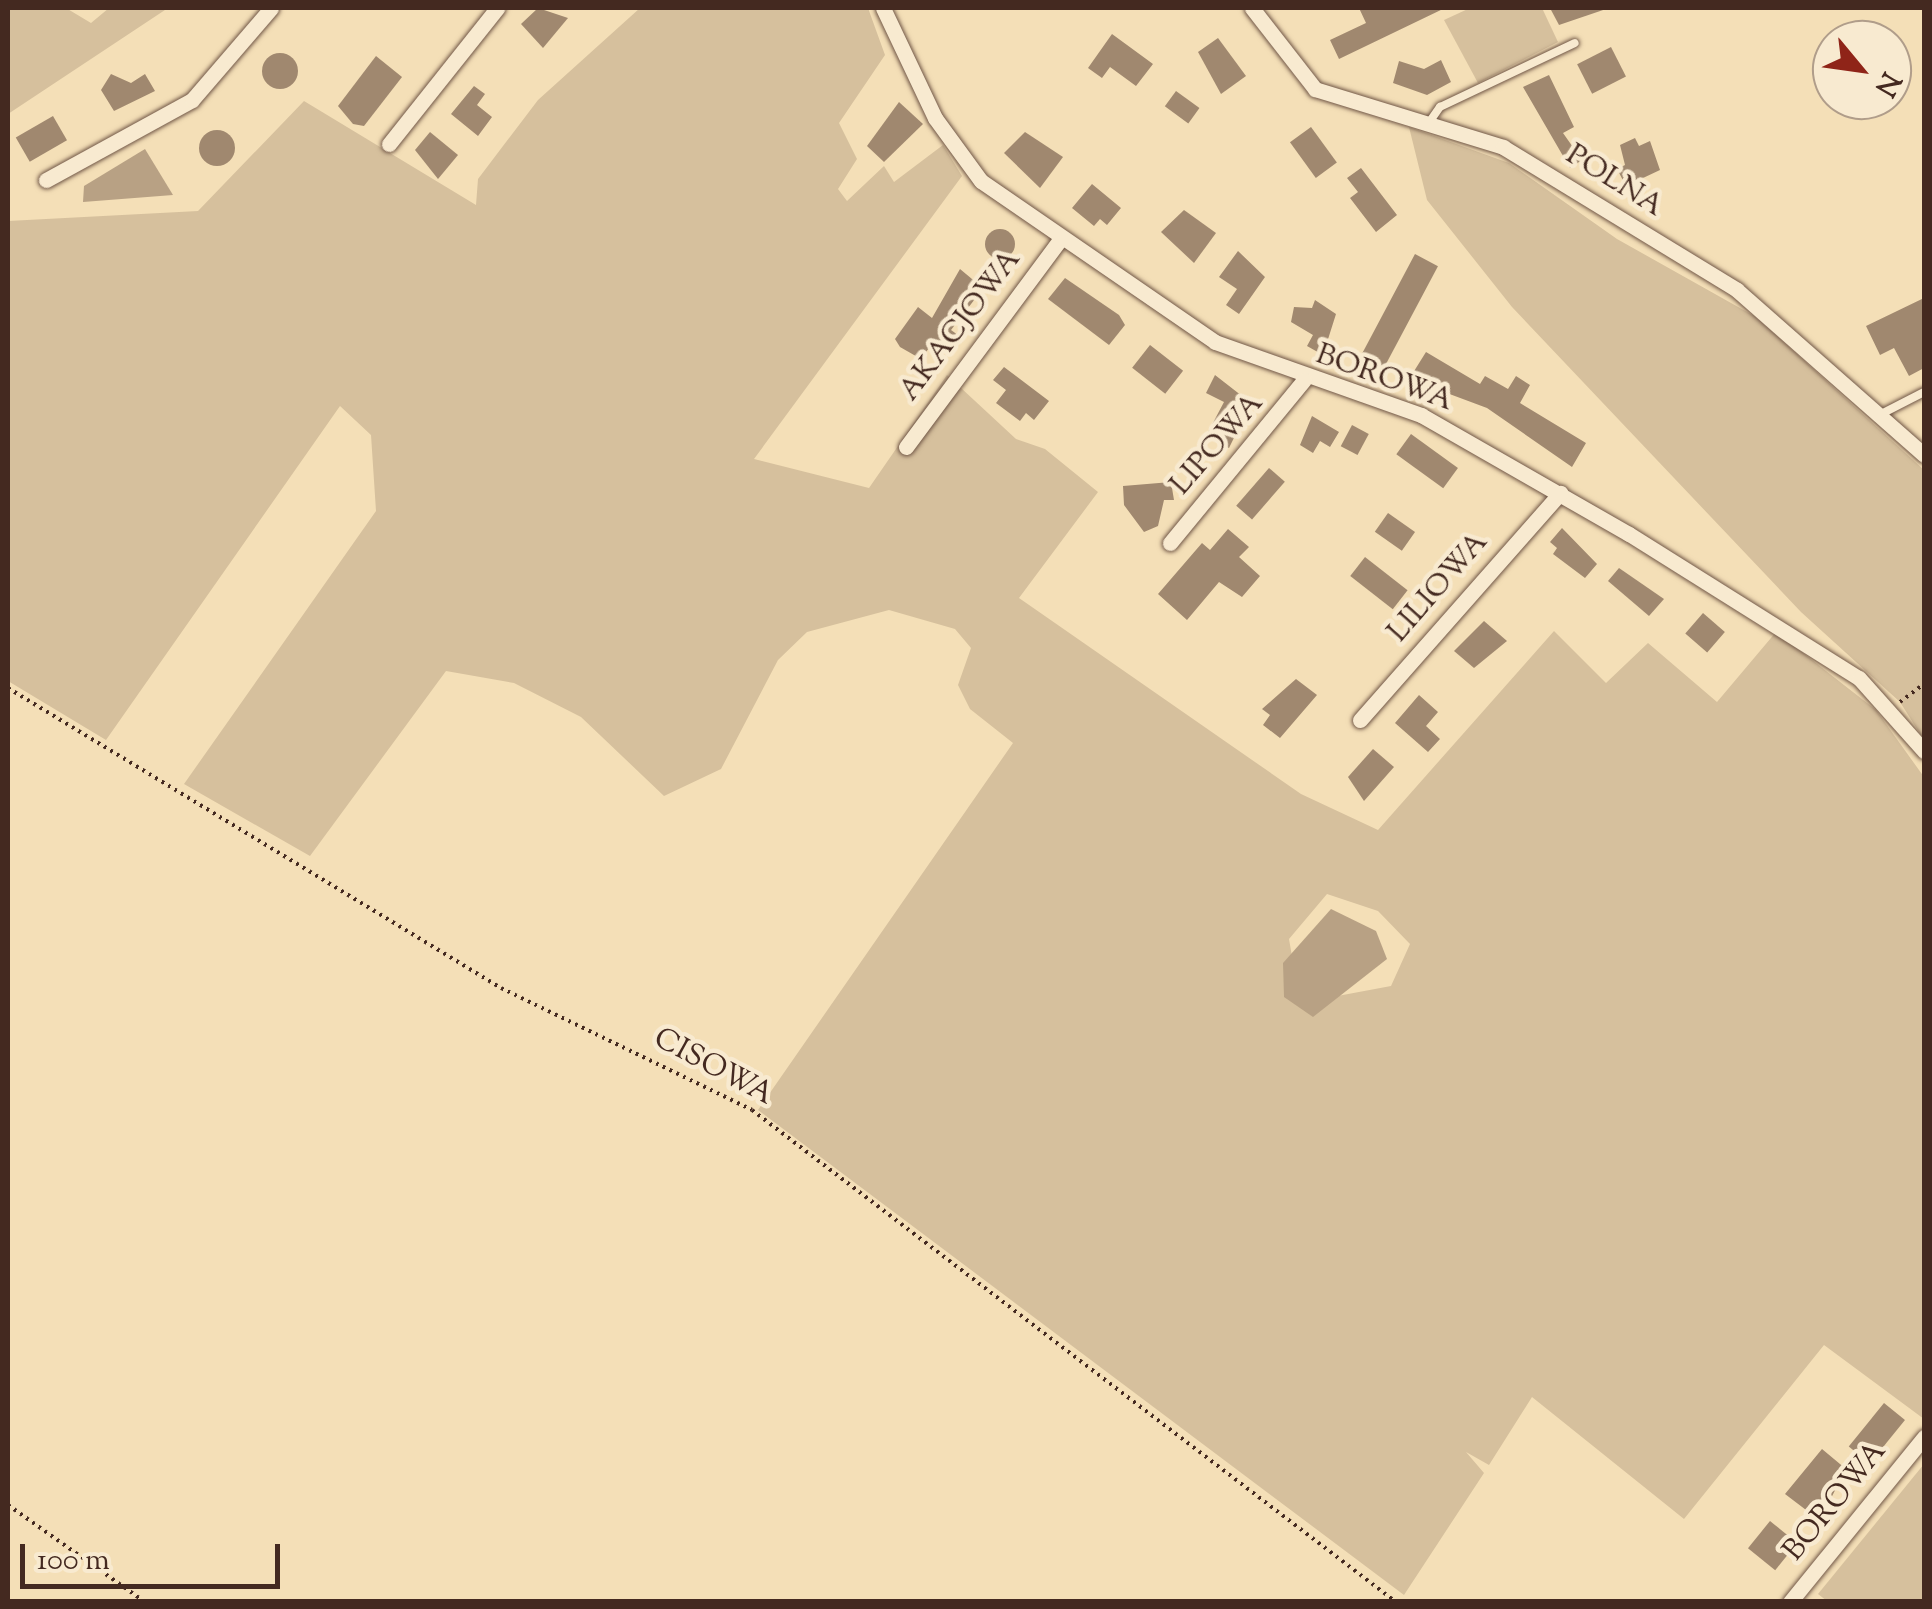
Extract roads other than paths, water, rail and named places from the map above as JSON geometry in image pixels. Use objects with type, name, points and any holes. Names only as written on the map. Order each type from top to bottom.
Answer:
[{"type":"street","points":[[46,180],[192,100],[271,8]]},
{"type":"street","points":[[388,144],[496,8]]},
{"type":"street","name":"BOROWA","points":[[883,8],[967,167],[1060,238],[1200,334],[1304,380],[1420,415],[1560,492],[1859,678],[1924,751]]},
{"type":"street","name":"POLNA","points":[[1256,9],[1315,89],[1428,124],[1544,169],[1737,290],[1885,412],[1924,455]]},
{"type":"street","name":"AKACJOWA","points":[[906,446],[1060,238]]},
{"type":"street","name":"LIPOWA","points":[[1170,544],[1304,380]]},
{"type":"street","name":"LILIOWA","points":[[1360,720],[1560,492]]},
{"type":"street","name":"BOROWA","points":[[1794,1596],[1924,1437]]},
{"type":"street","points":[[1794,1596],[1812,1602]]},
{"type":"lane","points":[[1428,124],[1440,108],[1575,43]]},
{"type":"lane","points":[[1885,412],[1924,392]]}]
